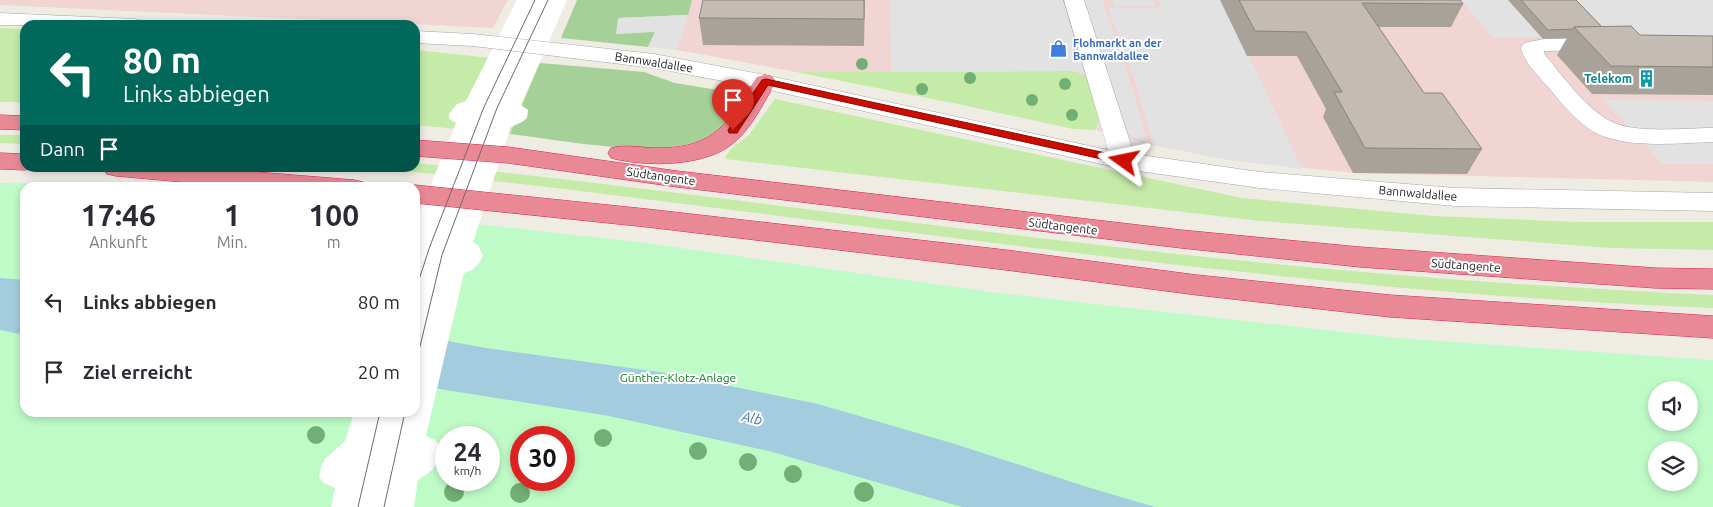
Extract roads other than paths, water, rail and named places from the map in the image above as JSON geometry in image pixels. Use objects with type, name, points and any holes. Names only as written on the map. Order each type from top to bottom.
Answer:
[{"type":"highway","points":[[508,155],[592,149],[653,156],[681,155],[694,152],[716,143],[733,130],[766,82]]},
{"type":"highway","points":[[0,122],[20,122]]},
{"type":"highway","name":"Südtangente","points":[[420,148],[508,155],[687,180],[1181,239],[1360,258],[1655,278],[1713,279]]},
{"type":"highway","points":[[0,161],[20,162]]},
{"type":"highway","points":[[164,172],[283,182]]},
{"type":"highway","points":[[420,195],[647,218],[1006,260],[1197,285],[1390,306],[1713,327]]},
{"type":"street","points":[[0,12],[17,0]]},
{"type":"street","points":[[1074,0],[1124,161]]},
{"type":"street","points":[[0,19],[22,20]]},
{"type":"street","name":"Bannwaldallee","points":[[420,37],[473,40],[654,61],[766,82],[1124,161],[1260,180],[1455,197],[1713,202]]},
{"type":"street","points":[[1622,44],[1544,45],[1532,48],[1534,57],[1582,110],[1605,129],[1623,134],[1713,135]]},
{"type":"water","points":[[0,278],[20,280],[20,334],[0,330]]},
{"type":"water","name":"Alb","points":[[420,336],[486,348],[666,373],[818,404],[955,444],[1155,507],[962,507],[769,451],[609,416],[420,386]]},
{"type":"tram line","points":[[420,277],[484,107],[535,0]]},
{"type":"tram line","points":[[420,346],[442,255],[497,108],[548,0]]},
{"type":"tram line","points":[[358,507],[379,417]]},
{"type":"tram line","points":[[384,507],[404,417]]},
{"type":"place","name":"Flohmarkt an der Bannwaldallee","points":[[1059,49]]},
{"type":"place","name":"Telekom","points":[[1646,78]]},
{"type":"park label","name":"Günther-Klotz-Anlage","points":[[678,377]]}]
